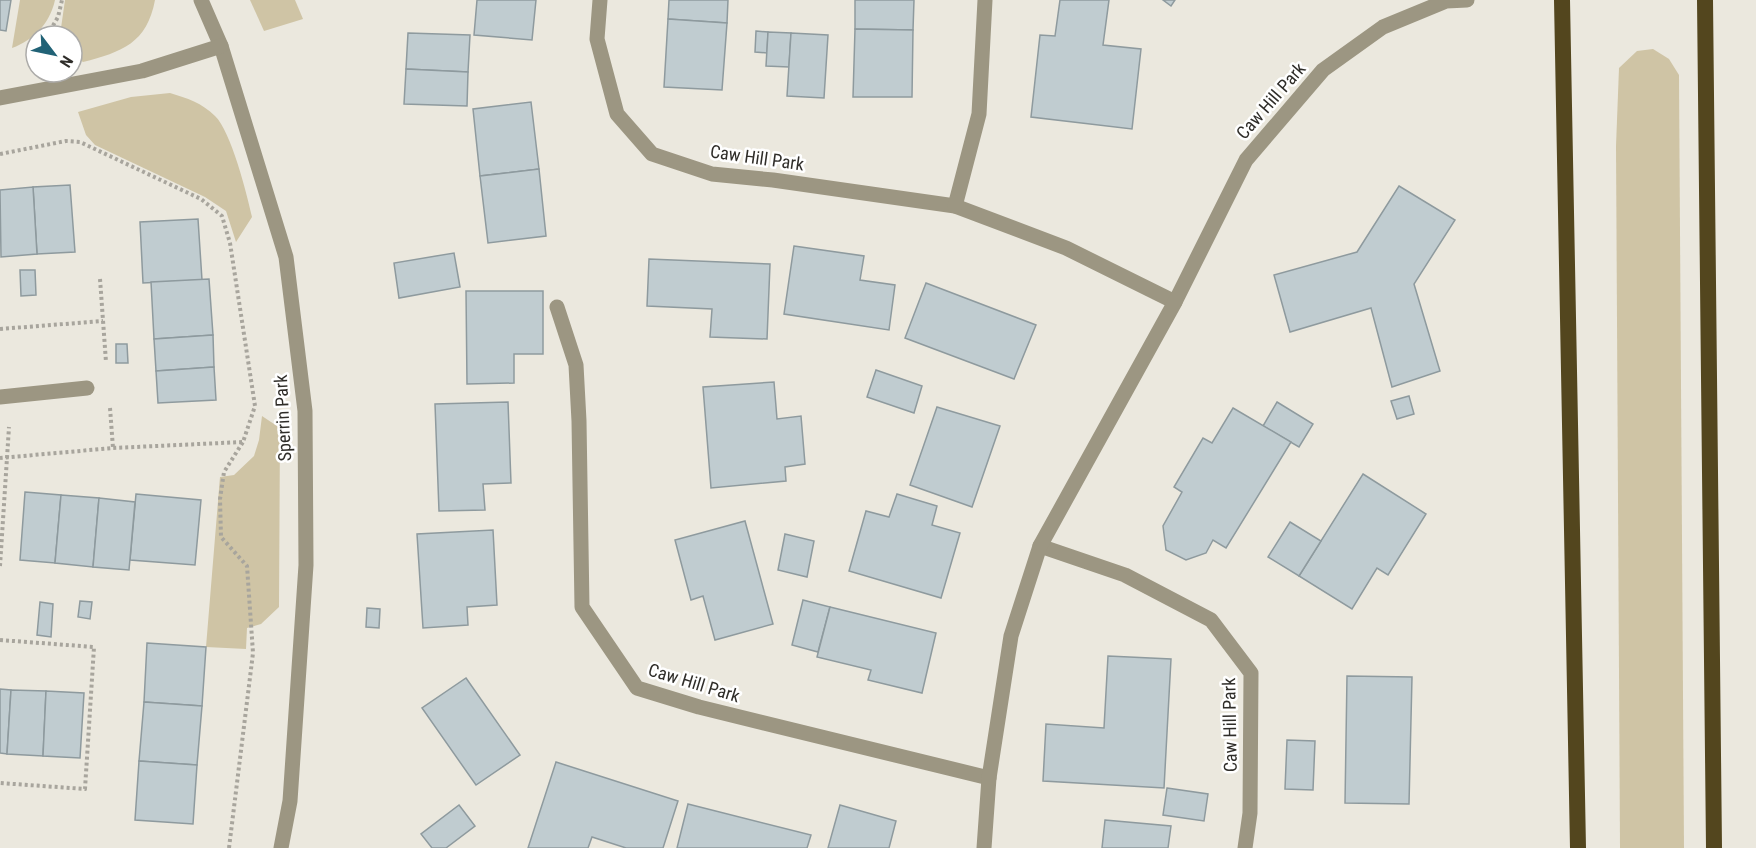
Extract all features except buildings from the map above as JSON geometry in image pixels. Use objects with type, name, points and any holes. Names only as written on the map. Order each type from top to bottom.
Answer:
[{"type":"highway","points":[[1562,0],[1578,848]]},
{"type":"highway","points":[[1705,0],[1714,848]]},
{"type":"street","name":"Sperrin Park","points":[[201,0],[221,46],[286,257],[305,411],[306,565],[290,801],[281,848]]},
{"type":"street","name":"Caw Hill Park","points":[[600,0],[597,39],[617,114],[652,154],[712,174],[773,180],[954,206],[1066,248],[1175,302]]},
{"type":"street","points":[[954,206],[979,114],[985,0]]},
{"type":"street","name":"Caw Hill Park","points":[[984,848],[989,778],[1011,636],[1040,546],[1175,302],[1246,160],[1323,70],[1383,27],[1446,1],[1467,0]]},
{"type":"street","points":[[0,98],[142,71],[221,46]]},
{"type":"street","name":"Caw Hill Park","points":[[557,307],[576,365],[582,607],[637,688],[699,707],[989,778]]},
{"type":"street","points":[[5,396],[87,388]]},
{"type":"street","name":"Caw Hill Park","points":[[1040,546],[1125,575],[1211,620],[1251,673],[1250,813],[1245,848]]},
{"type":"path","points":[[54,24],[62,0]]},
{"type":"path","points":[[0,154],[66,141],[80,142],[201,199],[222,216],[230,243],[255,406],[243,442],[224,471],[220,499],[221,537],[248,566],[253,653],[229,848]]},
{"type":"path","points":[[0,329],[103,321]]},
{"type":"path","points":[[0,566],[8,458],[5,396]]},
{"type":"path","points":[[0,458],[113,448],[243,442]]},
{"type":"path","points":[[0,640],[94,647],[85,789],[0,783]]},
{"type":"shaded area","points":[[20,0],[55,0],[44,24],[24,24],[24,42],[12,48]]},
{"type":"shaded area","points":[[65,0],[155,0],[146,26],[131,43],[110,54],[84,62],[84,24],[62,24]]},
{"type":"shaded area","points":[[250,0],[295,0],[303,19],[264,31]]},
{"type":"shaded area","points":[[1653,49],[1669,59],[1679,75],[1684,848],[1620,848],[1616,146],[1619,68],[1637,51]]},
{"type":"shaded area","points":[[170,93],[200,104],[215,116],[227,135],[238,163],[252,217],[236,242],[226,211],[205,197],[95,145],[86,135],[78,112],[131,97]]},
{"type":"shaded area","points":[[262,416],[280,428],[279,607],[261,624],[247,628],[246,649],[206,647],[220,477],[234,475],[254,456]]}]
